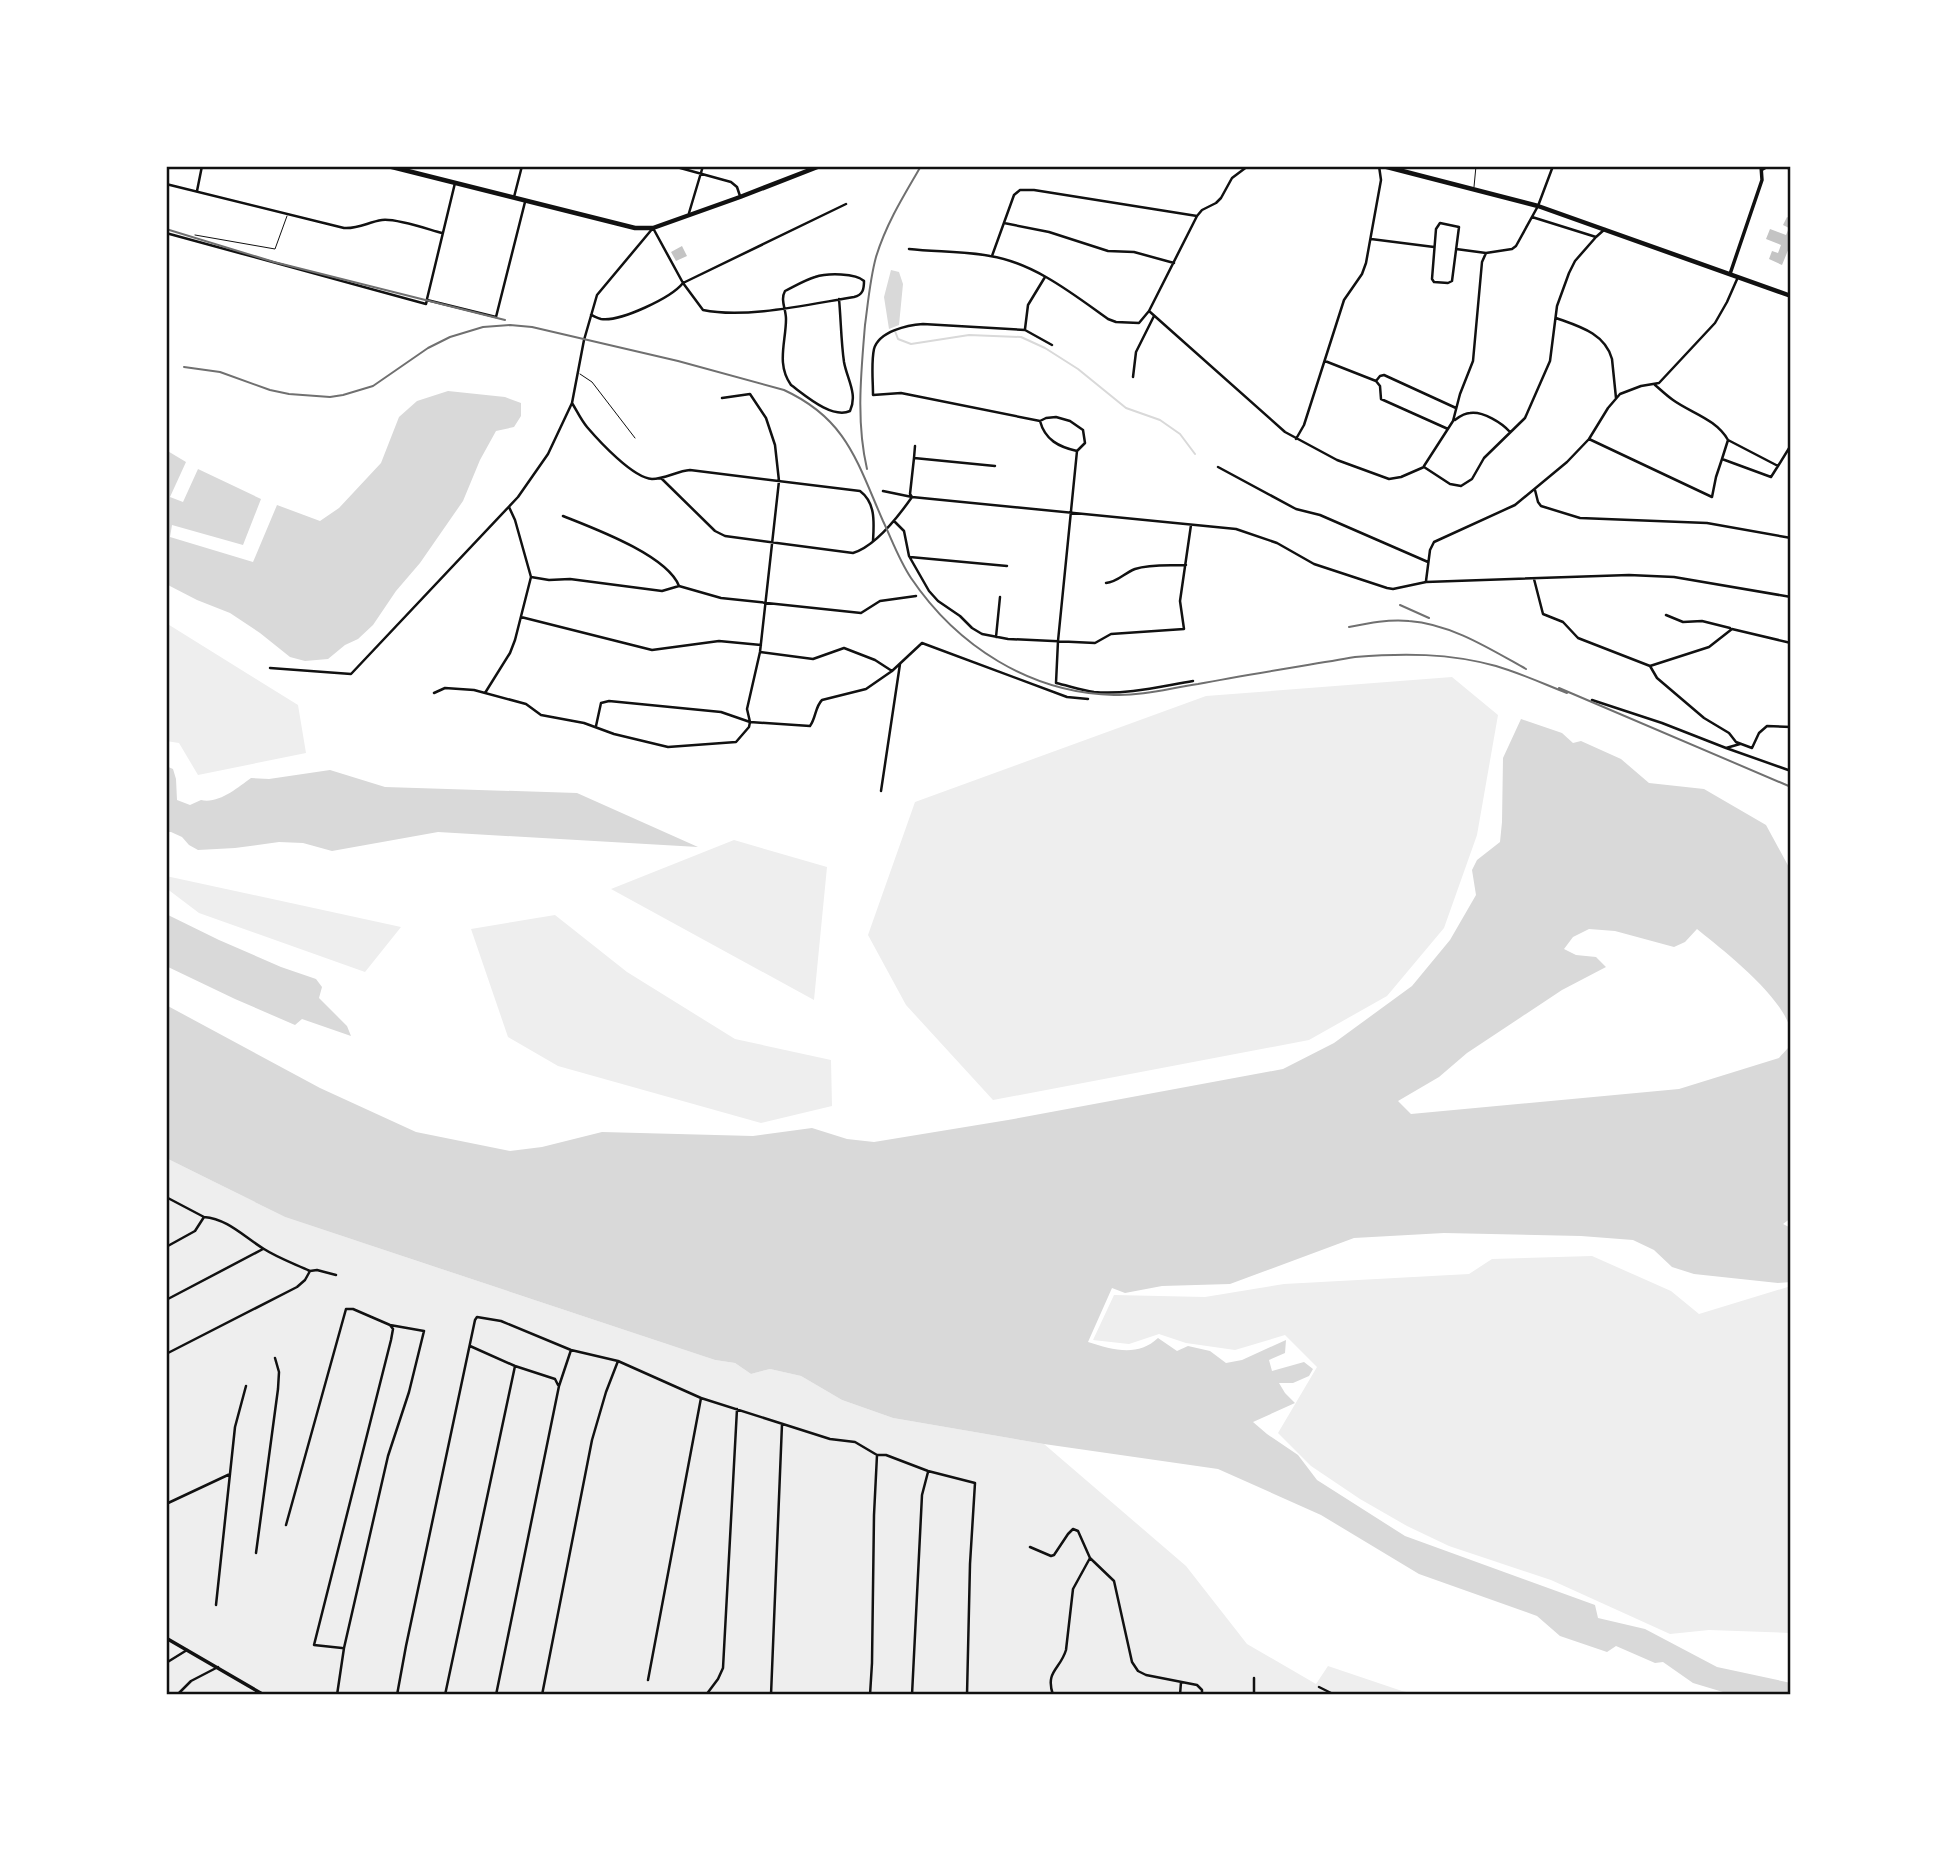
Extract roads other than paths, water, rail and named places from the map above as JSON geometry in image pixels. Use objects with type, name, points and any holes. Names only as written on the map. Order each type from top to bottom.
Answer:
[{"type":"main road","points":[[388,166],[635,228],[653,228],[820,166]]},
{"type":"main road","points":[[1381,166],[1538,206],[1791,296]]},
{"type":"street","points":[[197,191],[202,166]]},
{"type":"street","points":[[514,197],[522,166]]},
{"type":"street","points":[[673,166],[731,182],[737,187],[740,197]]},
{"type":"street","points":[[689,215],[703,166]]},
{"type":"street","points":[[909,249],[992,256],[1012,262],[1064,288],[1108,319],[1139,323],[1149,312],[1197,216],[1202,209],[1216,203],[1232,178],[1248,166]]},
{"type":"street","points":[[1296,439],[1304,425],[1344,300],[1362,274],[1371,239],[1381,166]]},
{"type":"street","points":[[1405,173],[1407,166]]},
{"type":"street","points":[[1456,248],[1486,253],[1516,246],[1538,206],[1553,166]]},
{"type":"street","points":[[1730,274],[1762,180],[1762,168],[1769,166]]},
{"type":"street","points":[[1783,166],[1791,169]]},
{"type":"street","points":[[427,300],[455,183]]},
{"type":"street","points":[[166,184],[352,229],[382,220],[442,233]]},
{"type":"street","points":[[992,256],[1014,195],[1020,190],[1197,216]]},
{"type":"street","points":[[166,233],[426,303],[427,300],[496,317],[525,200]]},
{"type":"street","points":[[590,315],[603,320],[639,311],[683,284],[846,204]]},
{"type":"street","points":[[1532,217],[1596,237]]},
{"type":"street","points":[[1004,223],[1049,232],[1108,251],[1134,252],[1174,263]]},
{"type":"street","points":[[1440,223],[1459,227],[1456,248],[1452,281],[1448,284],[1434,282],[1434,247],[1437,226],[1440,223]]},
{"type":"street","points":[[270,668],[351,674],[518,497],[548,454],[572,403],[590,315],[597,295],[653,228],[683,284],[704,310],[723,314],[784,308],[839,299],[859,296],[864,286],[862,278],[819,275],[785,291],[782,296],[784,308],[786,317],[782,353],[787,380],[832,412],[846,413],[850,411],[853,402],[851,382],[844,361],[839,299]]},
{"type":"street","points":[[1424,467],[1450,484],[1461,486],[1472,479],[1484,458],[1525,418],[1550,361],[1557,306],[1569,273],[1575,261],[1605,229]]},
{"type":"street","points":[[1371,239],[1434,247]]},
{"type":"street","points":[[1149,312],[1285,432],[1337,460],[1389,479],[1401,477],[1424,467],[1453,421],[1473,361],[1482,262],[1486,253]]},
{"type":"street","points":[[1025,330],[1028,305],[1045,277]]},
{"type":"street","points":[[1426,582],[1431,545],[1437,539],[1515,505],[1567,462],[1589,439],[1616,398],[1626,391],[1660,383],[1714,323],[1738,277]]},
{"type":"street","points":[[1133,377],[1136,352],[1154,316]]},
{"type":"street","points":[[1555,318],[1586,329],[1602,342],[1612,359],[1616,398]]},
{"type":"street","points":[[1052,345],[1025,330],[911,325],[877,342],[874,350],[873,395],[901,393],[1040,421],[1056,417],[1079,426],[1086,438],[1083,447],[1077,452],[1056,683],[1103,692],[1145,689],[1193,681]]},
{"type":"street","points":[[1324,361],[1376,381],[1380,386],[1381,398],[1448,429]]},
{"type":"street","points":[[1376,381],[1384,375],[1456,408]]},
{"type":"street","points":[[1655,385],[1672,399],[1716,425],[1728,440],[1778,466]]},
{"type":"street","points":[[434,693],[445,688],[474,690],[526,704],[541,715],[583,723],[614,734],[668,747],[736,742],[750,722],[747,709],[761,645],[779,481],[775,445],[766,418],[753,396],[750,394],[722,398]]},
{"type":"street","points":[[572,403],[587,426],[622,461],[645,478],[661,478],[678,471],[690,470],[860,491],[871,504],[873,541]]},
{"type":"street","points":[[1453,421],[1473,412],[1495,420],[1510,432]]},
{"type":"street","points":[[1040,421],[1047,437],[1077,452]]},
{"type":"street","points":[[1589,439],[1712,497],[1728,440]]},
{"type":"street","points":[[912,498],[910,494],[915,446]]},
{"type":"street","points":[[1722,459],[1772,477],[1791,446]]},
{"type":"street","points":[[914,458],[995,466]]},
{"type":"street","points":[[1218,467],[1289,506],[1320,515],[1428,562]]},
{"type":"street","points":[[661,478],[715,531],[724,536],[853,553],[873,541],[895,522],[912,498]]},
{"type":"street","points":[[1535,489],[1541,506],[1580,518],[1707,523],[1791,538]]},
{"type":"street","points":[[883,491],[912,498],[1236,529],[1277,543],[1314,564],[1394,589],[1426,582],[1629,575],[1674,577],[1791,597]]},
{"type":"street","points":[[485,693],[510,653],[531,577],[509,507]]},
{"type":"street","points":[[563,516],[630,544],[673,574],[679,586]]},
{"type":"street","points":[[895,522],[904,531],[909,556],[920,577],[938,601],[976,631],[996,637],[1095,643],[1111,634],[1184,629],[1180,601],[1191,525]]},
{"type":"street","points":[[909,556],[1007,566]]},
{"type":"street","points":[[1105,583],[1115,582],[1139,568],[1186,565]]},
{"type":"street","points":[[531,577],[570,579],[662,591],[679,586],[721,598],[861,613],[880,601],[916,596]]},
{"type":"street","points":[[1534,579],[1543,614],[1563,622],[1578,638],[1650,666],[1657,678],[1681,699],[1740,744],[1752,748],[1759,733],[1767,726],[1791,727]]},
{"type":"street","points":[[996,637],[1000,597]]},
{"type":"street","points":[[1666,615],[1683,622],[1702,621],[1791,643]]},
{"type":"street","points":[[521,617],[652,650],[719,641],[761,645]]},
{"type":"street","points":[[1650,666],[1709,646],[1732,629]]},
{"type":"street","points":[[596,728],[601,703],[609,701],[721,712],[750,722],[810,726],[822,700],[866,689],[892,671],[922,643],[1066,697],[1088,699]]},
{"type":"street","points":[[760,652],[813,659],[844,648],[875,660],[892,671]]},
{"type":"street","points":[[881,791],[900,664]]},
{"type":"street","points":[[1592,701],[1662,723],[1791,771]]},
{"type":"street","points":[[1726,747],[1740,744]]},
{"type":"street","points":[[166,1197],[204,1217],[225,1221],[263,1249],[310,1271],[336,1275]]},
{"type":"street","points":[[166,1247],[195,1231],[204,1217]]},
{"type":"street","points":[[166,1300],[263,1249]]},
{"type":"street","points":[[166,1354],[297,1287],[310,1271]]},
{"type":"street","points":[[285,1525],[346,1310],[353,1309],[390,1325],[424,1331],[409,1392],[388,1456],[344,1648],[337,1695]]},
{"type":"street","points":[[397,1695],[477,1317],[501,1321],[571,1350],[618,1362],[701,1398],[830,1439],[855,1443],[877,1455],[886,1455],[928,1471],[975,1483],[967,1695]]},
{"type":"street","points":[[344,1648],[314,1645],[391,1340],[393,1329],[390,1325]]},
{"type":"street","points":[[470,1346],[515,1366],[555,1379],[559,1386]]},
{"type":"street","points":[[496,1695],[559,1386],[571,1350]]},
{"type":"street","points":[[256,1553],[279,1380],[275,1358]]},
{"type":"street","points":[[542,1695],[592,1440],[618,1362]]},
{"type":"street","points":[[445,1695],[515,1366]]},
{"type":"street","points":[[216,1605],[235,1427],[246,1386]]},
{"type":"street","points":[[648,1680],[701,1398]]},
{"type":"street","points":[[706,1695],[723,1668],[737,1409]]},
{"type":"street","points":[[771,1695],[782,1424]]},
{"type":"street","points":[[870,1695],[877,1455]]},
{"type":"street","points":[[912,1695],[922,1495],[928,1471]]},
{"type":"street","points":[[166,1504],[230,1474]]},
{"type":"street","points":[[1030,1547],[1051,1556],[1073,1529],[1078,1531],[1090,1558],[1114,1581],[1132,1662],[1138,1671],[1197,1685],[1202,1690],[1202,1695]]},
{"type":"street","points":[[1054,1695],[1050,1686],[1051,1674],[1066,1650],[1073,1589],[1090,1558]]},
{"type":"street","points":[[166,1638],[264,1695]]},
{"type":"street","points":[[166,1663],[187,1650]]},
{"type":"street","points":[[177,1695],[191,1681],[218,1667]]},
{"type":"street","points":[[1254,1678],[1254,1695]]},
{"type":"street","points":[[1180,1695],[1181,1682]]},
{"type":"street","points":[[1319,1687],[1335,1695]]},
{"type":"lane","points":[[1474,190],[1476,166]]},
{"type":"lane","points":[[195,235],[275,250],[288,214]]},
{"type":"lane","points":[[578,373],[593,382],[635,438]]},
{"type":"waterway","points":[[895,331],[898,339],[911,344],[969,335],[1021,337],[1045,348],[1078,369],[1126,408],[1160,420],[1180,434],[1195,454]]},
{"type":"railway","points":[[867,469],[861,433],[860,397],[872,274],[885,233],[921,166]]},
{"type":"railway","points":[[166,229],[274,262],[505,320]]},
{"type":"railway","points":[[184,367],[220,372],[289,394],[330,397],[373,386],[428,348],[450,337],[483,327],[510,325],[532,327],[678,361],[784,390],[822,414],[836,429],[857,461],[903,564],[929,602],[950,625],[973,644],[1025,675],[1083,692],[1125,695],[1355,657],[1426,655],[1496,666],[1567,693]]},
{"type":"railway","points":[[1400,605],[1429,618]]},
{"type":"railway","points":[[1349,627],[1394,621],[1425,623],[1455,632],[1526,669]]},
{"type":"railway","points":[[1559,688],[1791,787]]}]
